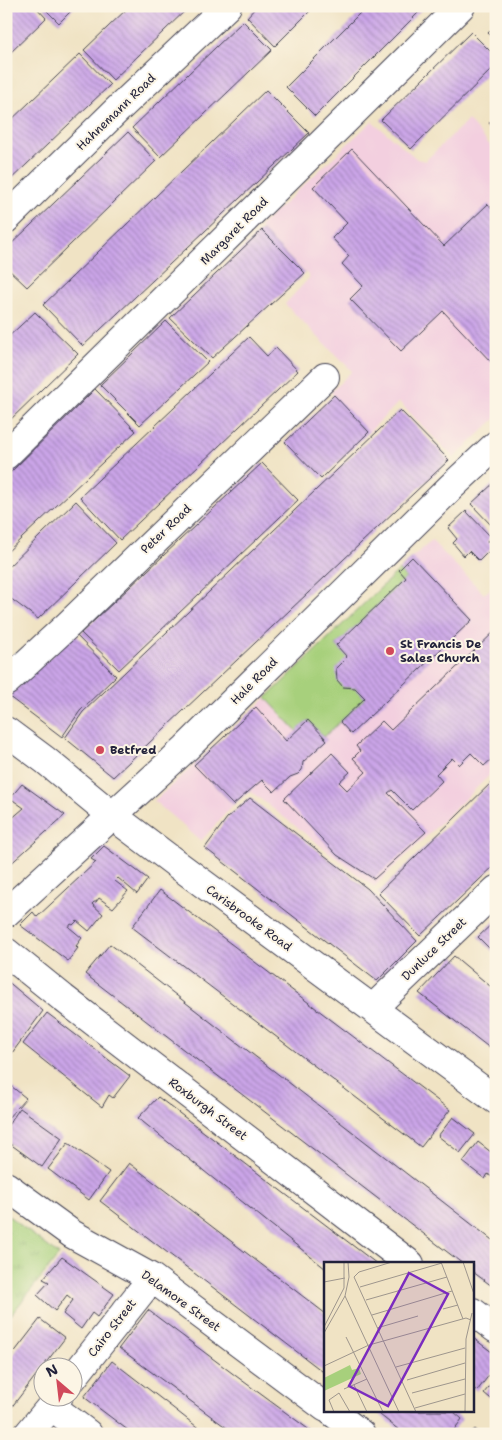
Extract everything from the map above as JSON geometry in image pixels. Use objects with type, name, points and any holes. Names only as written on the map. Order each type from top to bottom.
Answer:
[{"type":"street","name":"Hahnemann Road","points":[[6,220],[115,112],[227,6]]},
{"type":"street","name":"Margaret Road","points":[[6,455],[460,6]]},
{"type":"street","name":"Peter Road","points":[[6,682],[69,624],[325,376]]},
{"type":"street","name":"Hale Road","points":[[6,913],[186,748],[450,487],[496,445]]},
{"type":"street","name":"Carisbrooke Road","points":[[6,731],[45,760],[113,816],[496,1100]]},
{"type":"street","name":"Dunluce Street","points":[[373,1008],[496,890]]},
{"type":"street","name":"Roxburgh Street","points":[[6,952],[407,1262]]},
{"type":"street","name":"Delamore Street","points":[[6,1186],[72,1234],[152,1278],[324,1407]]},
{"type":"street","name":"Cairo Street","points":[[82,1366],[152,1278]]},
{"type":"street","points":[[474,1313],[496,1329]]},
{"type":"street","points":[[28,1434],[49,1408]]},
{"type":"street","points":[[60,1408],[88,1434]]},
{"type":"street","points":[[331,1412],[361,1434]]},
{"type":"shaded area","points":[[468,120],[496,152],[496,418],[454,458],[399,402],[369,432],[331,392],[352,371],[285,304],[310,277],[259,227],[372,121],[417,159],[425,161]]},
{"type":"shaded area","points":[[432,541],[484,594],[496,585],[496,769],[374,887],[250,791],[262,780],[224,737],[266,698],[296,731],[308,720],[324,736],[340,722],[351,734],[471,621],[412,557]]},
{"type":"shaded area","points":[[194,765],[233,805],[201,841],[154,801]]},
{"type":"green space","points":[[399,570],[406,578],[336,645],[347,657],[343,687],[355,688],[365,698],[324,737],[308,720],[297,731],[266,698]]},
{"type":"green space","points":[[6,1214],[59,1255],[6,1321]]},
{"type":"building","points":[[16,6],[35,6],[46,18],[6,57],[6,16]]},
{"type":"building","points":[[42,6],[76,6],[59,23]]},
{"type":"building","points":[[130,6],[190,6],[113,80],[84,50]]},
{"type":"building","points":[[257,6],[315,6],[275,46],[247,17]]},
{"type":"building","points":[[367,6],[425,6],[315,116],[286,87]]},
{"type":"building","points":[[243,21],[272,50],[160,157],[132,128]]},
{"type":"building","points":[[496,25],[496,40],[488,33]]},
{"type":"building","points":[[471,32],[496,57],[496,65],[411,149],[381,120]]},
{"type":"building","points":[[80,54],[110,85],[6,184],[6,125]]},
{"type":"building","points":[[266,90],[309,133],[83,346],[43,305]]},
{"type":"building","points":[[496,117],[496,131],[489,123]]},
{"type":"building","points":[[128,132],[156,161],[27,287],[6,267],[6,249]]},
{"type":"building","points":[[352,149],[444,246],[488,204],[496,213],[496,359],[492,363],[443,311],[401,351],[350,299],[363,286],[342,264],[349,256],[332,238],[347,223],[313,187]]},
{"type":"building","points":[[262,230],[305,273],[212,358],[170,318]]},
{"type":"building","points":[[35,312],[78,354],[6,424],[6,339]]},
{"type":"building","points":[[166,321],[208,362],[140,425],[100,385]]},
{"type":"building","points":[[249,337],[267,356],[276,348],[298,371],[120,540],[80,497]]},
{"type":"building","points":[[95,389],[136,431],[6,553],[6,477]]},
{"type":"building","points":[[334,395],[369,432],[321,479],[285,442]]},
{"type":"building","points":[[400,410],[449,460],[113,777],[65,738],[83,712]]},
{"type":"building","points":[[262,463],[298,500],[119,670],[81,633]]},
{"type":"building","points":[[496,481],[496,524],[493,527],[471,504]]},
{"type":"building","points":[[76,501],[116,543],[38,619],[6,595],[6,569]]},
{"type":"building","points":[[466,511],[491,537],[487,541],[493,547],[479,561],[469,551],[464,556],[453,543],[457,539],[448,528]]},
{"type":"building","name":"St Francis De Sales Church","points":[[412,557],[472,620],[351,734],[340,722],[365,698],[355,688],[343,687],[337,680],[336,668],[347,657],[336,645],[406,578],[399,570]]},
{"type":"building","points":[[6,614],[11,618],[6,624]]},
{"type":"building","points":[[496,630],[496,755],[484,766],[471,753],[459,765],[452,758],[436,774],[442,781],[412,810],[392,790],[388,793],[426,832],[374,879],[337,855],[284,799],[332,753],[350,772],[339,782],[347,790],[366,772],[353,758],[360,751],[356,746],[382,721],[391,730]]},
{"type":"building","points":[[75,634],[116,676],[80,711],[62,737],[8,696]]},
{"type":"building","points":[[256,707],[286,741],[308,720],[327,740],[303,762],[302,770],[298,774],[290,777],[274,792],[262,780],[233,805],[194,765]]},
{"type":"building","points":[[496,778],[496,864],[420,936],[378,893]]},
{"type":"building","points":[[22,784],[65,815],[6,868],[6,817],[10,820],[24,808],[10,798]]},
{"type":"building","points":[[250,798],[368,889],[417,941],[377,981],[205,848],[227,818]]},
{"type":"building","points":[[104,846],[148,879],[137,894],[118,878],[115,881],[128,891],[113,908],[99,898],[92,904],[103,914],[89,931],[77,921],[73,925],[71,924],[69,927],[82,938],[76,946],[78,948],[68,961],[20,925],[33,912],[37,917],[96,862],[91,859]]},
{"type":"building","points":[[160,890],[450,1110],[421,1147],[132,927]]},
{"type":"building","points":[[496,920],[496,955],[478,937]]},
{"type":"building","points":[[110,944],[496,1243],[496,1289],[474,1273],[474,1262],[460,1262],[85,974]]},
{"type":"building","points":[[454,956],[496,991],[496,1053],[419,993]]},
{"type":"building","points":[[6,980],[43,1011],[12,1053],[6,1049]]},
{"type":"building","points":[[47,1013],[130,1076],[113,1098],[109,1095],[102,1107],[23,1044]]},
{"type":"building","points":[[6,1082],[26,1098],[6,1120]]},
{"type":"building","points":[[158,1097],[374,1262],[324,1262],[324,1267],[138,1118]]},
{"type":"building","points":[[20,1108],[62,1138],[42,1167],[6,1141],[6,1128]]},
{"type":"building","points":[[453,1117],[475,1134],[460,1153],[438,1136]]},
{"type":"building","points":[[478,1142],[496,1156],[496,1180],[488,1174],[485,1179],[463,1162]]},
{"type":"building","points":[[68,1143],[109,1172],[89,1200],[48,1169]]},
{"type":"building","points":[[129,1163],[324,1312],[324,1372],[100,1201]]},
{"type":"building","points":[[62,1257],[114,1294],[97,1317],[92,1313],[81,1329],[63,1314],[73,1300],[67,1295],[55,1311],[37,1295],[49,1282],[43,1279]]},
{"type":"building","points":[[148,1310],[315,1434],[235,1434],[119,1348]]},
{"type":"building","points":[[40,1319],[65,1338],[50,1358],[32,1358],[32,1381],[7,1413],[6,1363]]},
{"type":"building","points":[[474,1339],[496,1355],[496,1366],[477,1391],[474,1389]]},
{"type":"building","points":[[112,1361],[206,1434],[133,1434],[84,1397]]},
{"type":"building","points":[[496,1378],[496,1403],[484,1393]]},
{"type":"building","points":[[376,1412],[454,1412],[462,1419],[451,1434],[404,1434]]},
{"type":"building","points":[[475,1429],[481,1434],[469,1434]]},
{"type":"place","name":"St Francis De Sales Church","points":[[390,651]]},
{"type":"place","name":"Betfred","points":[[100,750]]}]
